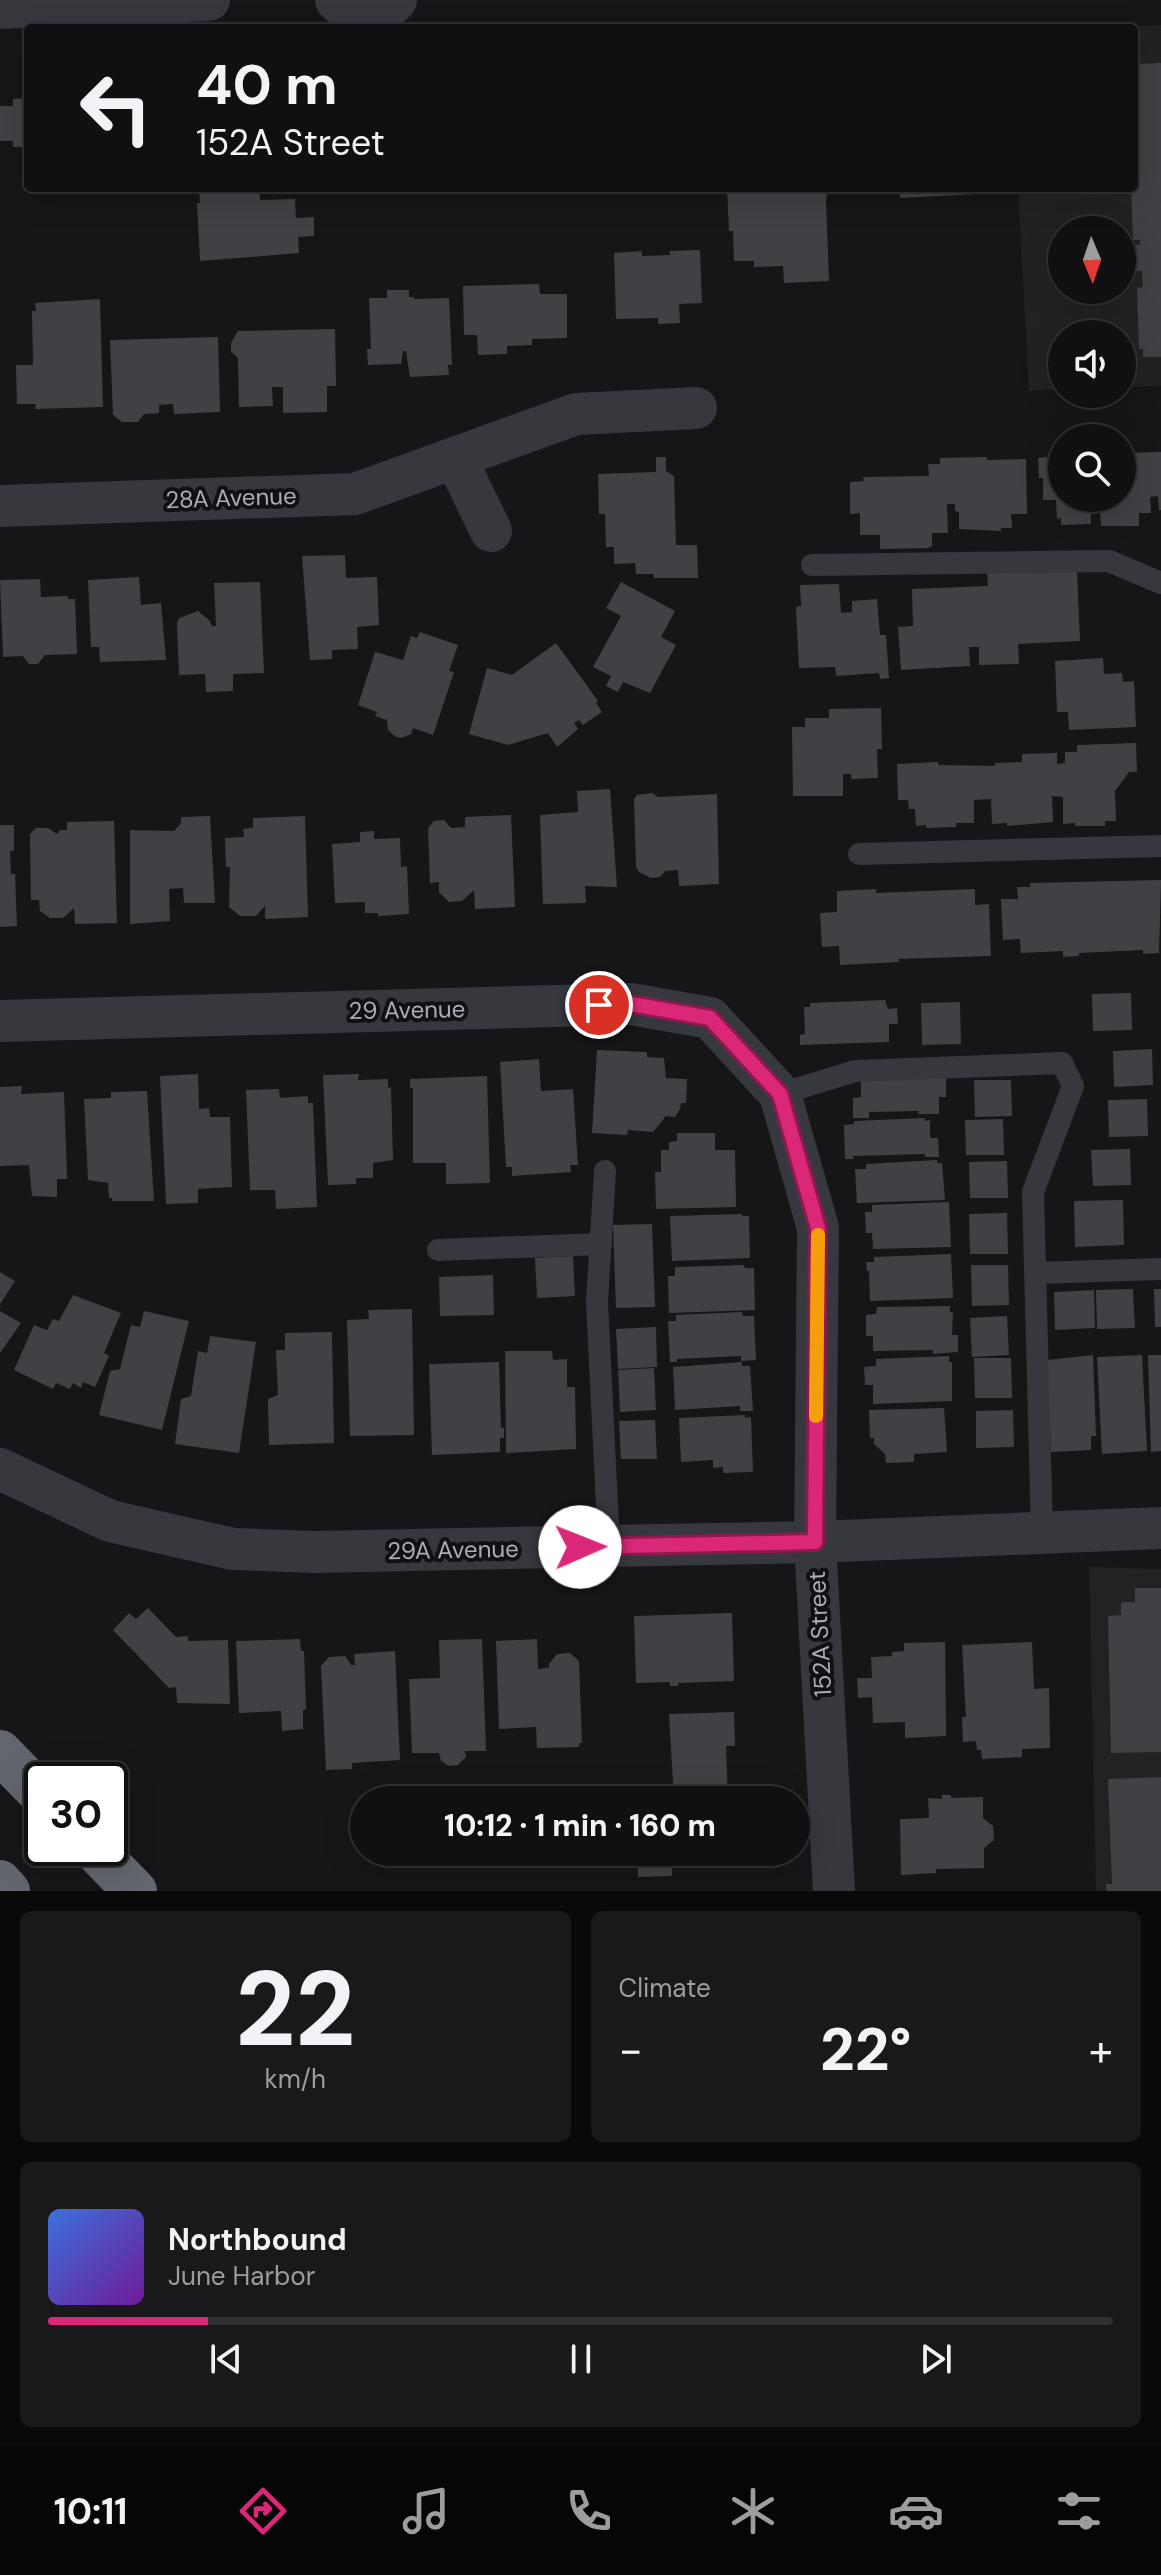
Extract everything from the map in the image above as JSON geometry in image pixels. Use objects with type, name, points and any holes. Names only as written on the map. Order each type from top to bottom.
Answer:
[{"type":"highway","points":[[0,1752],[24,1777]]},
{"type":"highway","points":[[111,1866],[135,1891]]},
{"type":"highway","points":[[0,1882],[8,1891]]},
{"type":"street","points":[[0,8],[209,0]]},
{"type":"street","points":[[336,0],[352,12],[366,15],[379,12],[396,0]]},
{"type":"street","name":"28A Avenue","points":[[0,506],[355,494],[576,414],[696,408]]},
{"type":"street","points":[[456,459],[491,531]]},
{"type":"street","name":"29 Avenue","points":[[0,1021],[631,1004],[710,1018],[780,1094]]},
{"type":"street","name":"152A Street","points":[[780,1094],[818,1228],[815,1542],[834,1891]]},
{"type":"street","name":"29A Avenue","points":[[0,1469],[110,1521],[233,1549],[315,1552],[815,1542],[1161,1528]]},
{"type":"lane","points":[[812,565],[1109,561],[1161,583]]},
{"type":"lane","points":[[859,854],[1161,846]]},
{"type":"lane","points":[[780,1094],[855,1071],[1062,1063],[1073,1086],[1033,1192],[1042,1533]]},
{"type":"lane","points":[[605,1171],[597,1302],[609,1546]]},
{"type":"lane","points":[[438,1250],[601,1244]]},
{"type":"lane","points":[[1036,1273],[1161,1269]]},
{"type":"shaded area","points":[[1161,25],[1161,386],[1136,387],[1136,320],[1048,320],[1048,390],[1029,391],[1018,192],[1138,192],[1138,26]]},
{"type":"shaded area","points":[[1089,1567],[1161,1569],[1161,1891],[1096,1891]]},
{"type":"building","points":[[1161,63],[1161,357],[1143,357],[1143,349],[1139,349],[1137,288],[1143,287],[1142,271],[1136,271],[1136,245],[1140,245],[1140,240],[1136,240],[1136,216],[1132,216],[1131,192],[1138,192],[1138,64]]},
{"type":"building","points":[[24,98],[24,147],[13,147],[13,141],[0,141],[0,106],[13,106],[13,99]]},
{"type":"building","points":[[199,192],[259,192],[260,200],[295,199],[296,218],[314,217],[314,236],[298,237],[299,253],[200,261],[197,203],[200,203]]},
{"type":"building","points":[[727,192],[827,192],[829,281],[784,283],[783,266],[754,267],[754,261],[734,261],[733,231],[729,231]]},
{"type":"building","points":[[900,192],[977,192],[977,194],[900,198]]},
{"type":"building","points":[[700,250],[702,303],[679,304],[680,323],[658,324],[658,318],[616,319],[614,253],[642,251],[642,256]]},
{"type":"building","points":[[539,284],[540,294],[567,294],[567,338],[532,339],[532,345],[507,346],[507,354],[478,355],[477,335],[464,335],[463,286]]},
{"type":"building","points":[[387,290],[409,290],[409,297],[414,299],[449,298],[452,365],[448,365],[449,375],[410,377],[406,351],[403,351],[401,364],[368,365],[367,349],[371,349],[369,298],[387,298]]},
{"type":"building","points":[[100,299],[103,407],[35,409],[36,404],[17,404],[16,365],[33,365],[32,311],[36,311],[35,303]]},
{"type":"building","points":[[335,329],[336,386],[327,386],[327,412],[283,413],[283,387],[272,387],[273,406],[239,407],[238,358],[231,352],[231,343],[238,331]]},
{"type":"building","points":[[218,337],[220,412],[174,414],[173,404],[159,405],[159,413],[144,414],[138,422],[122,422],[113,415],[110,340]]},
{"type":"building","points":[[1161,452],[1161,510],[1158,496],[1150,497],[1151,513],[1139,513],[1139,526],[1101,526],[1100,512],[1136,512],[1136,453]]},
{"type":"building","points":[[656,457],[666,457],[666,471],[674,476],[676,545],[697,545],[698,578],[654,578],[654,574],[636,574],[635,563],[614,564],[614,547],[606,547],[605,514],[599,514],[598,474],[656,472]]},
{"type":"building","points":[[987,457],[987,460],[1026,459],[1027,514],[1011,514],[1012,528],[1001,528],[1001,531],[959,529],[959,512],[955,511],[955,504],[947,504],[948,533],[932,533],[932,546],[928,548],[880,549],[880,535],[860,535],[860,513],[850,514],[850,482],[864,481],[863,477],[929,476],[928,464],[940,464],[940,458]]},
{"type":"building","points":[[1048,457],[1048,500],[1043,500],[1043,478],[1039,478],[1038,458]]},
{"type":"building","points":[[1057,512],[1091,512],[1091,524],[1061,525],[1061,518],[1057,519]]},
{"type":"building","points":[[345,555],[346,578],[377,577],[379,625],[357,627],[358,649],[332,650],[332,659],[310,660],[302,556]]},
{"type":"building","points":[[1077,570],[1080,641],[1018,644],[1019,664],[979,665],[979,647],[969,647],[970,666],[901,670],[898,627],[913,626],[912,589],[988,586],[987,573]]},
{"type":"building","points":[[139,577],[141,605],[161,603],[166,660],[100,662],[99,647],[91,647],[88,580]]},
{"type":"building","points":[[40,579],[41,597],[68,596],[68,599],[75,599],[77,654],[45,655],[38,664],[29,664],[23,656],[3,657],[0,580]]},
{"type":"building","points":[[260,582],[264,673],[233,674],[233,691],[206,692],[205,674],[179,675],[179,618],[198,611],[212,626],[216,626],[214,583]]},
{"type":"building","points":[[621,582],[675,611],[661,637],[676,645],[650,693],[623,682],[618,692],[606,686],[611,676],[593,667],[621,616],[606,608]]},
{"type":"building","points":[[839,584],[841,613],[852,612],[852,601],[877,599],[880,635],[886,635],[889,678],[880,679],[879,673],[836,676],[835,667],[799,668],[796,607],[801,606],[800,585]]},
{"type":"building","points":[[420,632],[458,645],[449,671],[454,672],[433,735],[413,728],[411,734],[396,737],[388,730],[387,720],[375,716],[377,712],[358,705],[375,652],[403,660],[411,636],[417,638]]},
{"type":"building","points":[[556,643],[598,701],[596,703],[602,712],[583,725],[579,720],[574,723],[578,729],[557,747],[548,733],[508,745],[469,734],[487,668],[512,675]]},
{"type":"building","points":[[1103,658],[1104,674],[1122,673],[1123,682],[1134,681],[1136,727],[1069,730],[1068,712],[1057,712],[1055,661]]},
{"type":"building","points":[[881,708],[882,749],[877,749],[878,778],[851,779],[851,774],[843,774],[843,796],[793,796],[792,727],[805,727],[805,718],[829,718],[829,709]]},
{"type":"building","points":[[1136,743],[1137,772],[1129,772],[1115,791],[1116,821],[1105,821],[1105,826],[1063,824],[1063,797],[1052,796],[1053,822],[1007,826],[1007,823],[992,824],[991,799],[974,800],[974,823],[926,828],[926,825],[916,826],[915,809],[909,809],[908,800],[898,800],[897,764],[938,762],[938,765],[995,766],[995,763],[1022,762],[1022,754],[1057,753],[1057,764],[1065,763],[1065,752],[1077,752],[1077,745]]},
{"type":"building","points":[[610,789],[617,887],[585,886],[586,903],[543,904],[540,815],[578,812],[577,791]]},
{"type":"building","points":[[652,793],[658,797],[717,794],[719,884],[679,886],[678,870],[665,871],[660,877],[651,878],[639,872],[636,867],[634,799],[637,795]]},
{"type":"building","points":[[511,815],[515,907],[475,909],[474,890],[462,901],[449,902],[439,892],[439,882],[430,883],[428,828],[434,821],[444,820],[451,828],[465,827],[465,817]]},
{"type":"building","points":[[210,816],[215,903],[184,903],[183,888],[169,889],[170,921],[130,924],[130,830],[174,831],[181,823],[181,817]]},
{"type":"building","points":[[305,816],[308,917],[265,919],[265,906],[256,916],[240,916],[229,907],[230,867],[226,867],[225,838],[244,837],[243,829],[253,828],[253,818]]},
{"type":"building","points":[[114,821],[117,923],[75,924],[74,908],[63,918],[50,918],[40,911],[39,900],[31,900],[30,834],[36,828],[48,828],[57,834],[60,830],[67,830],[67,822]]},
{"type":"building","points":[[0,825],[14,825],[14,851],[10,851],[11,874],[15,874],[17,926],[0,927]]},
{"type":"building","points":[[374,831],[374,839],[400,838],[401,867],[407,866],[409,914],[378,916],[378,913],[365,913],[365,902],[335,903],[332,844],[360,842],[360,832]]},
{"type":"building","points":[[1161,880],[1159,953],[1143,954],[1143,950],[1079,953],[1079,956],[1063,957],[1063,951],[1021,953],[1020,939],[1003,940],[1001,899],[1018,899],[1017,887],[1030,887],[1030,883]]},
{"type":"building","points":[[876,889],[876,893],[975,889],[975,905],[989,904],[991,956],[898,959],[899,962],[840,965],[839,946],[822,947],[820,913],[837,912],[837,891]]},
{"type":"building","points":[[1131,993],[1132,1030],[1093,1031],[1092,994]]},
{"type":"building","points":[[885,1000],[888,1009],[897,1008],[898,1024],[889,1024],[889,1042],[800,1045],[800,1035],[805,1034],[804,1007],[810,1007],[810,1003]]},
{"type":"building","points":[[960,1002],[961,1044],[922,1045],[921,1003]]},
{"type":"building","points":[[1152,1049],[1153,1085],[1114,1087],[1113,1051]]},
{"type":"building","points":[[597,1050],[647,1052],[647,1057],[664,1058],[666,1078],[687,1079],[686,1103],[681,1103],[675,1117],[666,1116],[653,1132],[628,1130],[627,1135],[592,1133]]},
{"type":"building","points":[[539,1059],[541,1091],[573,1089],[578,1165],[570,1165],[571,1172],[512,1176],[512,1167],[506,1167],[500,1062]]},
{"type":"building","points":[[198,1074],[199,1109],[209,1108],[210,1117],[230,1117],[232,1187],[198,1189],[198,1203],[166,1204],[160,1076]]},
{"type":"building","points":[[359,1074],[358,1080],[388,1079],[388,1088],[391,1087],[393,1160],[373,1163],[373,1178],[356,1178],[356,1184],[328,1185],[323,1075]]},
{"type":"building","points":[[487,1076],[490,1183],[446,1184],[446,1163],[413,1163],[413,1088],[410,1088],[410,1079]]},
{"type":"building","points":[[861,1077],[946,1078],[946,1097],[939,1097],[939,1114],[918,1114],[919,1111],[869,1112],[869,1118],[853,1118],[853,1098],[861,1097]]},
{"type":"building","points":[[974,1080],[1011,1080],[1012,1116],[975,1117]]},
{"type":"building","points":[[22,1086],[21,1094],[64,1092],[67,1179],[57,1179],[57,1197],[32,1196],[29,1165],[0,1166],[0,1087]]},
{"type":"building","points":[[279,1089],[280,1098],[308,1096],[308,1103],[313,1103],[317,1207],[276,1209],[275,1190],[250,1190],[246,1090]]},
{"type":"building","points":[[147,1091],[154,1201],[112,1201],[108,1183],[88,1180],[84,1099],[111,1098],[111,1092]]},
{"type":"building","points":[[1147,1099],[1148,1136],[1109,1137],[1108,1100]]},
{"type":"building","points":[[925,1118],[925,1121],[930,1120],[930,1138],[938,1138],[939,1157],[925,1157],[925,1154],[853,1156],[854,1159],[845,1159],[844,1125],[854,1124],[854,1121]]},
{"type":"building","points":[[1003,1119],[1004,1155],[966,1155],[965,1120]]},
{"type":"building","points":[[677,1133],[715,1133],[715,1150],[735,1150],[736,1207],[656,1209],[655,1172],[661,1172],[661,1150],[669,1150],[669,1142],[677,1141]]},
{"type":"building","points":[[1130,1149],[1131,1185],[1093,1186],[1091,1150]]},
{"type":"building","points":[[937,1160],[937,1163],[942,1163],[945,1200],[857,1203],[855,1169],[866,1169],[866,1164]]},
{"type":"building","points":[[1007,1161],[1008,1198],[970,1198],[969,1162]]},
{"type":"building","points":[[1123,1200],[1124,1245],[1075,1247],[1074,1201]]},
{"type":"building","points":[[949,1202],[951,1247],[873,1249],[872,1233],[866,1233],[865,1212],[872,1212],[872,1205]]},
{"type":"building","points":[[1007,1213],[1008,1254],[970,1254],[969,1214]]},
{"type":"building","points":[[670,1216],[749,1216],[750,1258],[672,1261]]},
{"type":"building","points":[[652,1224],[655,1307],[616,1308],[613,1225]]},
{"type":"building","points":[[951,1254],[953,1298],[870,1301],[866,1262],[874,1262],[874,1257]]},
{"type":"building","points":[[573,1256],[575,1296],[537,1298],[535,1258]]},
{"type":"building","points":[[744,1265],[745,1268],[754,1268],[755,1310],[669,1313],[668,1276],[675,1276],[675,1267]]},
{"type":"building","points":[[971,1265],[1008,1265],[1009,1305],[972,1306]]},
{"type":"building","points":[[0,1272],[15,1281],[0,1304]]},
{"type":"building","points":[[493,1275],[494,1315],[440,1316],[439,1277]]},
{"type":"building","points":[[1133,1289],[1135,1328],[1097,1329],[1096,1290]]},
{"type":"building","points":[[1154,1289],[1161,1289],[1161,1327],[1155,1327]]},
{"type":"building","points":[[1094,1290],[1095,1328],[1055,1330],[1054,1292]]},
{"type":"building","points":[[73,1295],[121,1313],[104,1353],[109,1356],[95,1387],[83,1382],[81,1388],[73,1383],[70,1389],[56,1383],[53,1389],[14,1370],[34,1325],[47,1330],[53,1319],[59,1321]]},
{"type":"building","points":[[950,1306],[950,1312],[953,1312],[952,1335],[958,1335],[958,1352],[873,1351],[873,1336],[866,1336],[866,1315],[876,1314],[877,1307]]},
{"type":"building","points":[[412,1309],[414,1435],[350,1436],[347,1320],[369,1319],[368,1310]]},
{"type":"building","points":[[0,1311],[21,1323],[0,1353]]},
{"type":"building","points":[[144,1311],[189,1321],[162,1430],[99,1415],[110,1371],[120,1369],[131,1325],[140,1327]]},
{"type":"building","points":[[742,1312],[743,1316],[754,1316],[756,1360],[741,1361],[741,1356],[670,1362],[668,1321],[676,1321],[676,1315]]},
{"type":"building","points":[[1007,1316],[1009,1355],[972,1357],[970,1318]]},
{"type":"building","points":[[656,1327],[657,1367],[618,1369],[616,1329]]},
{"type":"building","points":[[332,1332],[334,1443],[269,1445],[268,1399],[278,1395],[276,1350],[285,1350],[285,1333]]},
{"type":"building","points":[[210,1336],[256,1342],[239,1453],[175,1444],[181,1399],[191,1396],[198,1351],[207,1353]]},
{"type":"building","points":[[505,1351],[552,1351],[553,1360],[567,1359],[567,1387],[575,1387],[576,1449],[506,1453]]},
{"type":"building","points":[[1093,1355],[1096,1436],[1091,1436],[1091,1450],[1051,1452],[1047,1360]]},
{"type":"building","points":[[1142,1355],[1147,1451],[1102,1454],[1097,1357]]},
{"type":"building","points":[[1148,1355],[1161,1355],[1161,1451],[1151,1452]]},
{"type":"building","points":[[949,1356],[949,1362],[952,1362],[952,1401],[873,1404],[873,1385],[865,1385],[864,1367],[876,1366],[876,1359]]},
{"type":"building","points":[[974,1358],[1011,1358],[1012,1398],[975,1398]]},
{"type":"building","points":[[499,1362],[501,1428],[504,1428],[500,1452],[432,1455],[429,1364]]},
{"type":"building","points":[[742,1362],[742,1366],[750,1366],[753,1411],[740,1411],[740,1406],[675,1410],[673,1367]]},
{"type":"building","points":[[654,1368],[656,1410],[620,1412],[618,1370]]},
{"type":"building","points":[[944,1408],[947,1452],[914,1454],[914,1462],[886,1463],[885,1454],[874,1444],[874,1438],[870,1438],[869,1410]]},
{"type":"building","points":[[1013,1410],[1014,1447],[976,1448],[976,1411]]},
{"type":"building","points":[[745,1415],[745,1418],[751,1417],[753,1472],[723,1473],[723,1467],[713,1468],[713,1460],[681,1462],[679,1418]]},
{"type":"building","points":[[655,1420],[657,1459],[621,1459],[619,1421]]},
{"type":"building","points":[[1135,1588],[1161,1588],[1161,1752],[1111,1753],[1108,1616],[1121,1615],[1121,1602],[1135,1602]]},
{"type":"building","points":[[148,1608],[176,1637],[188,1636],[188,1641],[228,1640],[230,1704],[177,1703],[176,1687],[169,1688],[113,1630],[129,1613],[136,1619]]},
{"type":"building","points":[[732,1613],[734,1681],[678,1683],[678,1686],[670,1686],[670,1682],[636,1683],[634,1616]]},
{"type":"building","points":[[300,1639],[301,1651],[304,1651],[306,1709],[303,1710],[303,1729],[282,1731],[281,1711],[239,1713],[236,1641]]},
{"type":"building","points":[[482,1639],[486,1751],[465,1751],[466,1757],[458,1765],[449,1766],[441,1761],[439,1753],[412,1753],[409,1679],[440,1678],[439,1640]]},
{"type":"building","points":[[537,1639],[538,1669],[549,1668],[557,1654],[570,1653],[579,1661],[582,1743],[579,1747],[537,1748],[536,1727],[499,1729],[496,1641]]},
{"type":"building","points":[[945,1642],[946,1736],[905,1738],[905,1722],[873,1723],[872,1697],[858,1698],[857,1678],[872,1678],[871,1657],[892,1656],[892,1652],[904,1651],[904,1643]]},
{"type":"building","points":[[1032,1642],[1034,1689],[1049,1688],[1050,1748],[1022,1749],[1022,1757],[982,1759],[976,1741],[963,1742],[962,1717],[966,1717],[962,1645]]},
{"type":"building","points":[[395,1651],[400,1760],[352,1763],[352,1769],[326,1770],[321,1666],[329,1657],[345,1656],[351,1665],[355,1665],[354,1654]]},
{"type":"building","points":[[734,1712],[735,1746],[726,1746],[728,1786],[673,1786],[669,1714]]},
{"type":"building","points":[[1161,1777],[1161,1891],[1106,1891],[1106,1884],[1112,1884],[1108,1779]]},
{"type":"building","points":[[942,1795],[951,1795],[951,1798],[983,1797],[983,1818],[993,1826],[994,1840],[984,1848],[984,1868],[936,1869],[936,1873],[901,1875],[900,1819],[929,1818],[928,1798],[942,1799]]},
{"type":"building","points":[[638,1866],[672,1866],[672,1876],[638,1877]]},
{"type":"slow traffic","points":[[816,1416],[818,1235]]},
{"type":"route","points":[[580,1547],[815,1542],[818,1228],[780,1094],[710,1018],[631,1004],[599,1005]]}]
